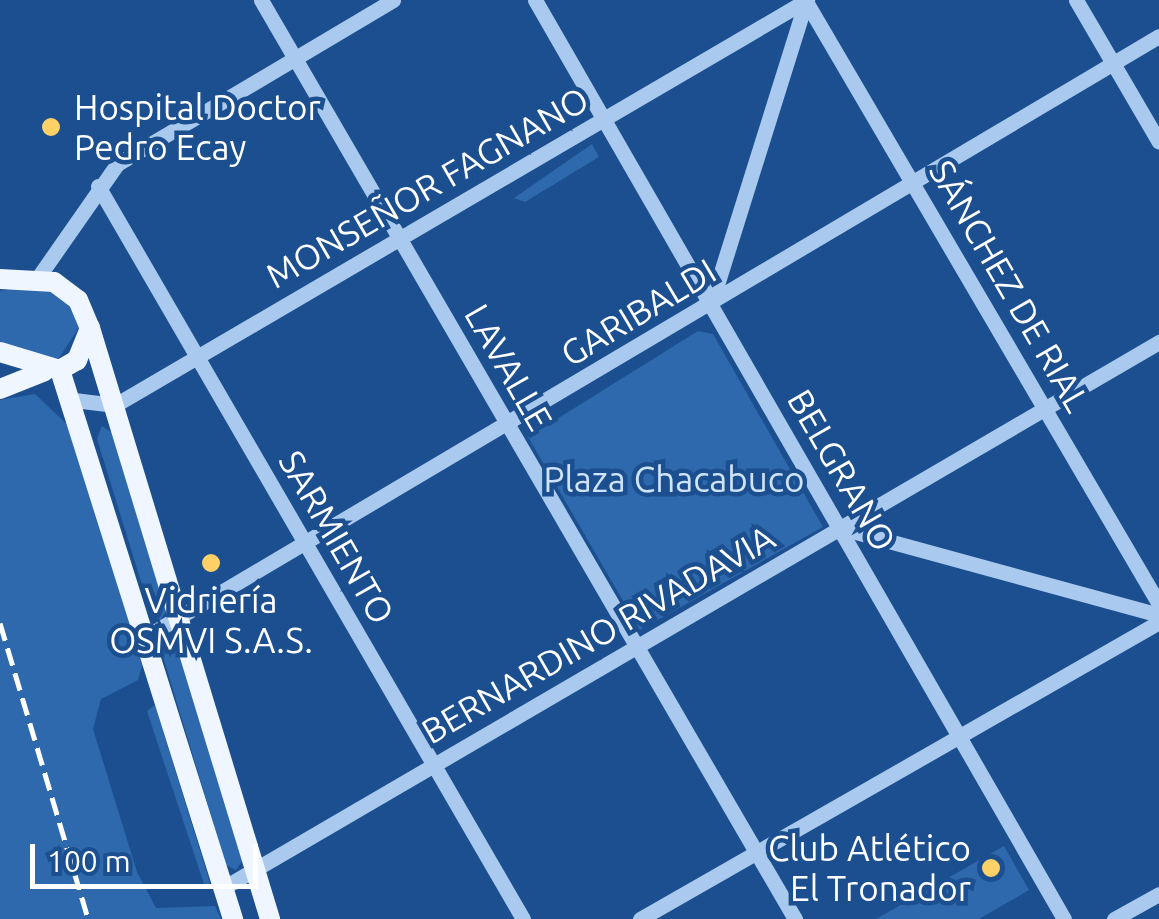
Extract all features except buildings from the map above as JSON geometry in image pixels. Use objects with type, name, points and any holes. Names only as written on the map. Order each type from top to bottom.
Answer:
[{"type":"main road","points":[[4,275],[39,276],[78,300],[90,328],[270,919]]},
{"type":"main road","points":[[0,389],[78,360],[90,328]]},
{"type":"main road","points":[[0,352],[53,370],[74,400],[233,919]]},
{"type":"street","name":"LAVALLE","points":[[262,0],[795,919]]},
{"type":"street","points":[[39,276],[98,186],[118,164],[393,0]]},
{"type":"street","name":"BELGRANO","points":[[535,0],[1064,919]]},
{"type":"street","points":[[711,304],[806,0]]},
{"type":"street","name":"MONSEÑOR FAGNANO","points":[[115,405],[806,0]]},
{"type":"street","name":"SÁNCHEZ DE RIAL","points":[[806,0],[1159,604]]},
{"type":"street","points":[[1076,0],[1159,142]]},
{"type":"street","name":"GARIBALDI","points":[[147,636],[1159,36]]},
{"type":"street","name":"SARMIENTO","points":[[98,186],[523,919]]},
{"type":"street","name":"BERNARDINO RIVADAVIA","points":[[224,888],[1159,342]]},
{"type":"street","points":[[74,400],[115,405]]},
{"type":"street","points":[[841,528],[1159,618]]},
{"type":"street","points":[[640,919],[1159,618]]},
{"type":"street","points":[[1114,919],[1159,894]]},
{"type":"green space","points":[[592,144],[599,157],[525,202],[514,198]]},
{"type":"green space","points":[[40,285],[65,299],[80,326],[57,361],[0,342],[0,291]]},
{"type":"green space","name":"Plaza Chacabuco","points":[[698,331],[713,334],[823,527],[640,630],[528,437]]},
{"type":"green space","points":[[35,394],[72,429],[142,666],[138,680],[101,699],[93,729],[137,872],[156,908],[215,906],[221,919],[0,919],[0,400]]},
{"type":"green space","points":[[102,426],[113,433],[166,611],[161,620],[152,617],[97,439]]},
{"type":"green space","points":[[168,639],[179,646],[242,861],[236,870],[226,865],[161,650]]},
{"type":"green space","points":[[155,705],[210,883],[205,887],[147,711]]},
{"type":"green space","name":"Club Atlético El Tronador","points":[[1004,846],[1029,890],[979,919],[876,919]]},
{"type":"railway","points":[[0,623],[88,919]]},
{"type":"place","name":"Hospital Doctor Pedro Ecay","points":[[51,127]]},
{"type":"place","name":"Vidriería OSMVI S.A.S.","points":[[211,563]]},
{"type":"place","name":"Club Atlético El Tronador","points":[[991,868]]}]
